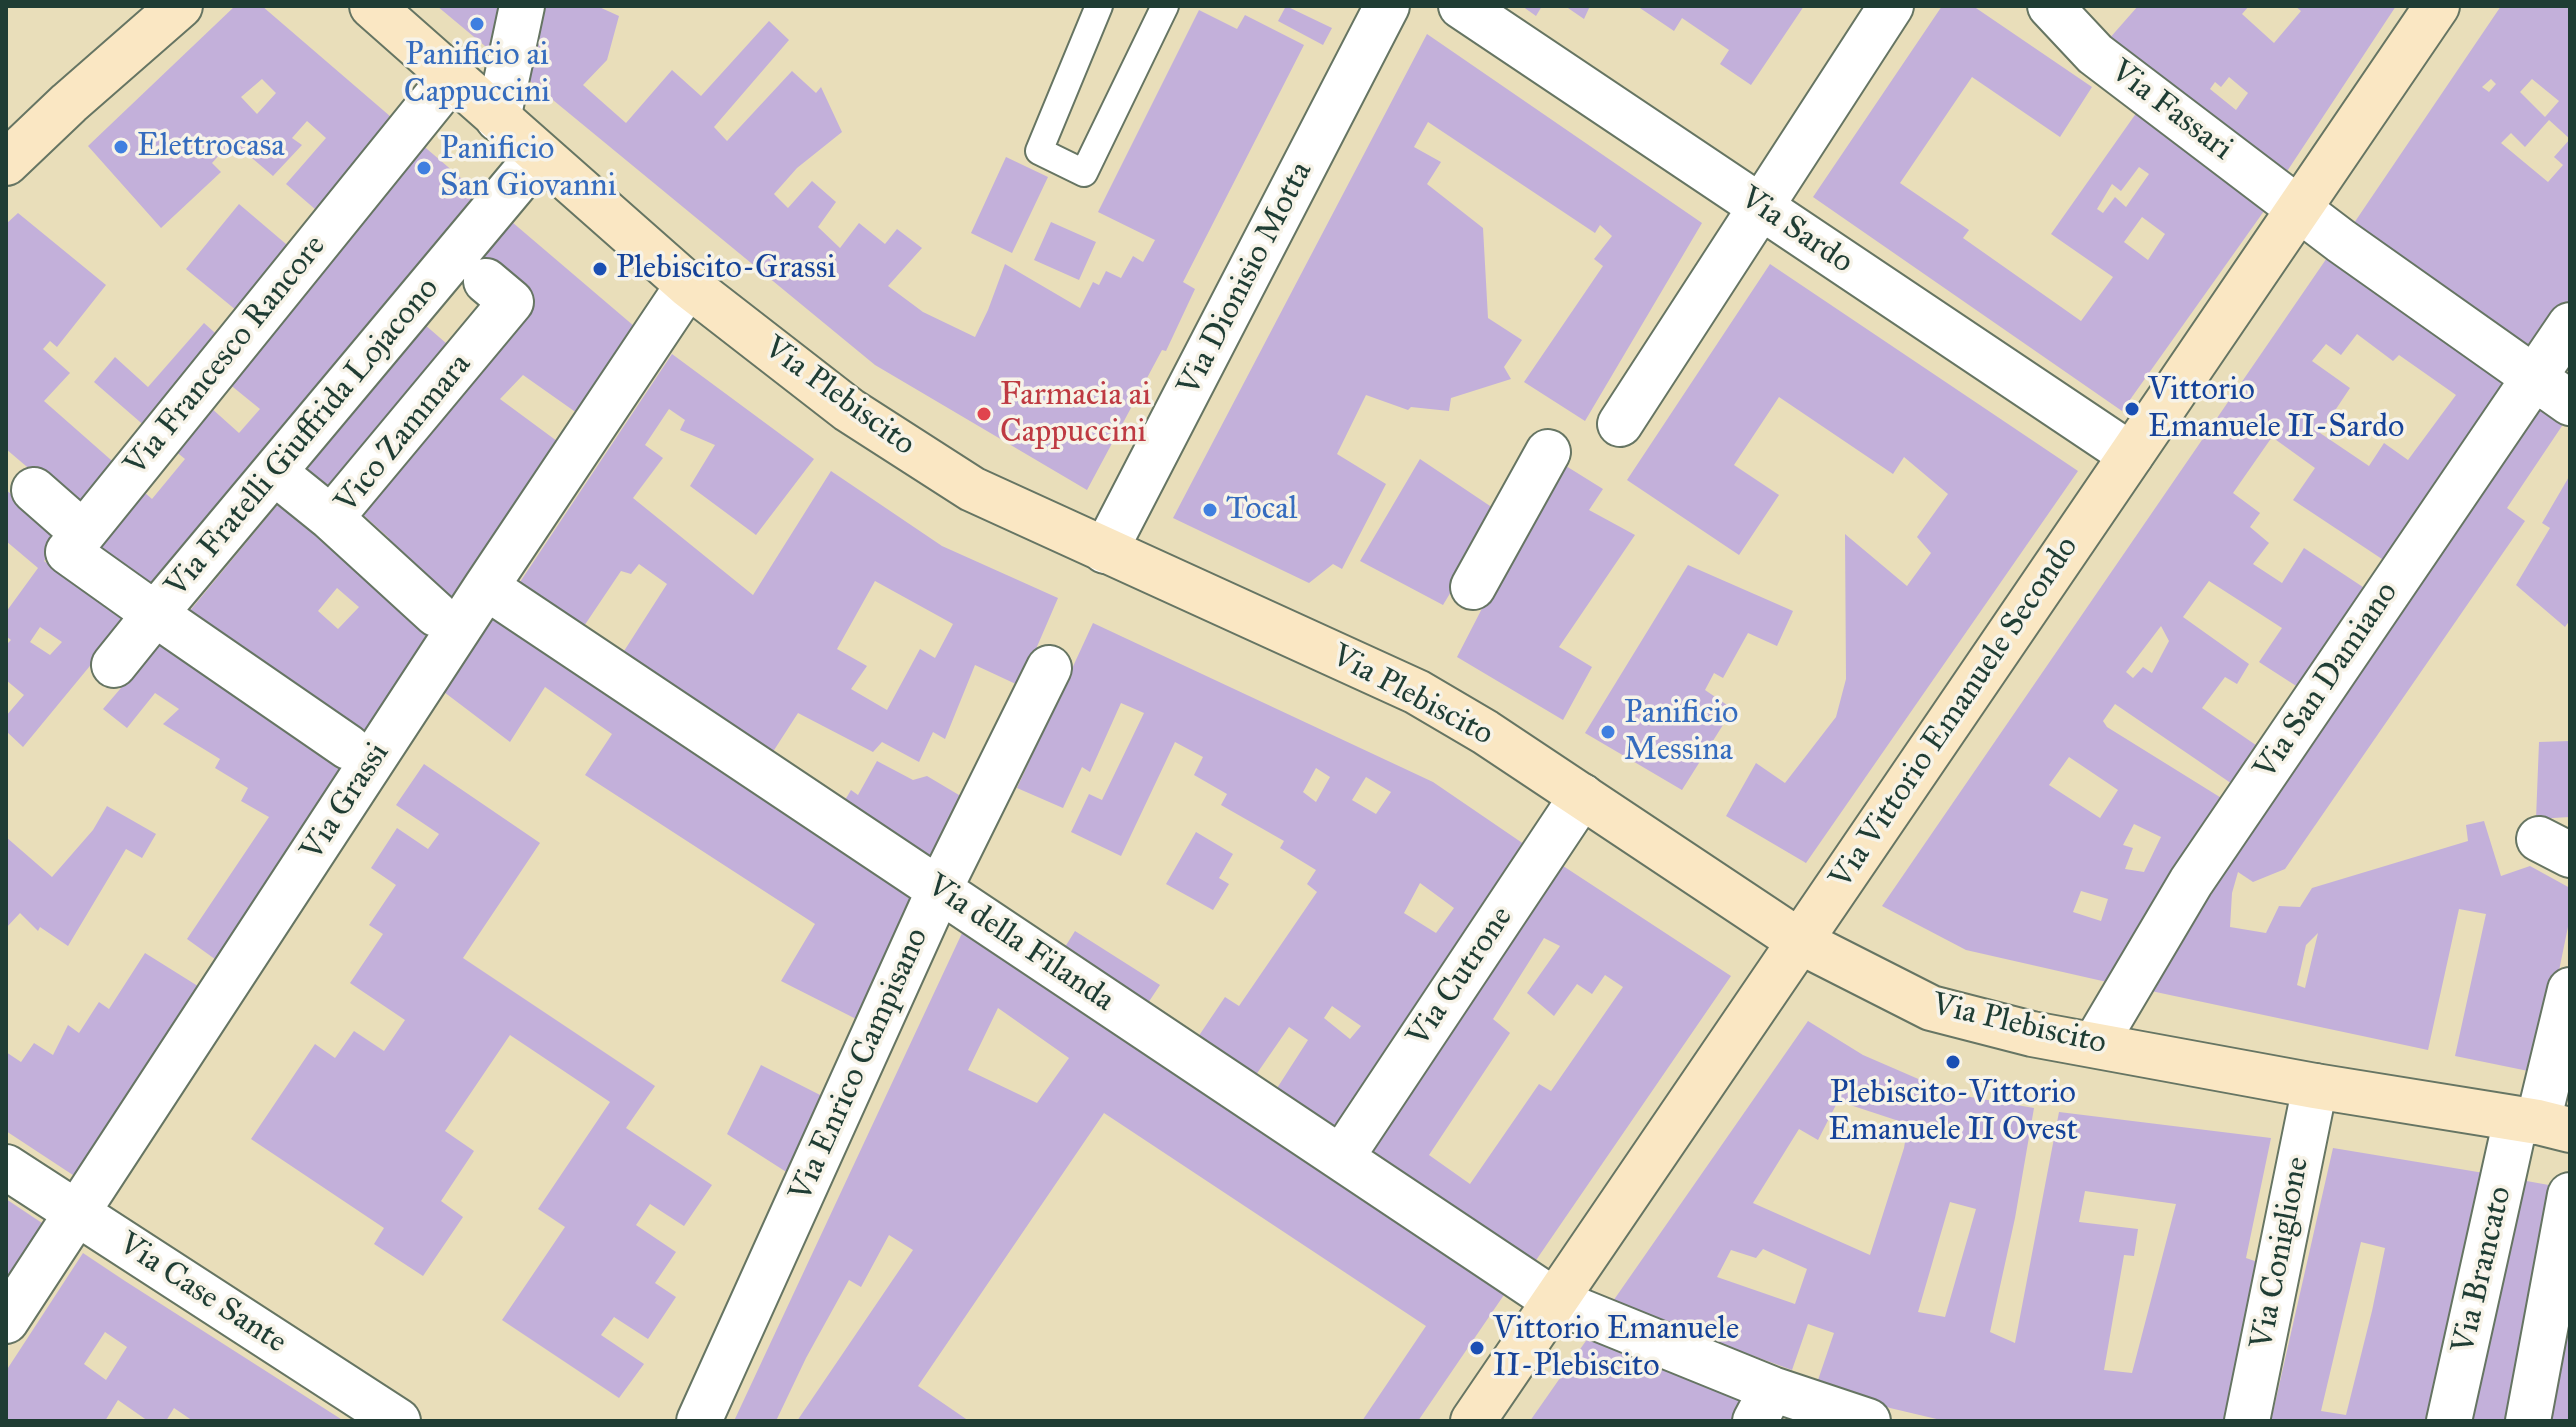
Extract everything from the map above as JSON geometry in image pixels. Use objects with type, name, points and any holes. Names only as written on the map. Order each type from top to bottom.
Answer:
[{"type":"main road","points":[[6,163],[180,6]]},
{"type":"main road","name":"Via Plebiscito","points":[[372,6],[688,285],[849,410],[972,489],[1417,692],[1485,732],[1799,941],[1931,1008],[2032,1034],[2315,1086],[2541,1123]]},
{"type":"main road","name":"Via Vittorio Emanuele Secondo","points":[[1473,1421],[2437,6]]},
{"type":"street","points":[[498,119],[522,6]]},
{"type":"street","name":"Via Dionisio Motta","points":[[1105,551],[1387,6]]},
{"type":"street","name":"Via Sardo","points":[[1461,6],[2131,455]]},
{"type":"street","points":[[1620,424],[1891,6]]},
{"type":"street","name":"Via Fassari","points":[[2050,6],[2095,54],[2341,241],[2570,403]]},
{"type":"street","name":"Via Francesco Rancore","points":[[83,533],[452,77]]},
{"type":"street","name":"Via Fratelli Giuffrida Lojacono","points":[[348,747],[155,614],[539,155]]},
{"type":"street","name":"Vico Zammara","points":[[436,614],[331,518],[511,302],[486,281]]},
{"type":"street","name":"Via Grassi","points":[[6,1321],[486,587],[688,285]]},
{"type":"street","name":"Via San Damiano","points":[[2095,1044],[2191,882],[2570,325]]},
{"type":"street","points":[[1473,587],[1548,452]]},
{"type":"street","points":[[274,472],[331,518]]},
{"type":"street","points":[[34,490],[83,533],[68,552],[155,614],[114,665]]},
{"type":"street","name":"Via della Filanda","points":[[486,587],[1555,1301],[1764,1405],[1868,1421]]},
{"type":"street","name":"Via Enrico Campisano","points":[[699,1421],[939,890],[1049,668]]},
{"type":"street","name":"Via Cutrone","points":[[1341,1158],[1582,796]]},
{"type":"street","name":"Via Brancato","points":[[2449,1421],[2541,1123],[2570,990]]},
{"type":"street","name":"Via Coniglione","points":[[2247,1421],[2315,1086]]},
{"type":"street","name":"Via Case Sante","points":[[6,1167],[398,1421]]},
{"type":"street","points":[[2528,1421],[2570,1195]]},
{"type":"lane","points":[[1099,6],[1039,151],[1084,173],[1165,6]]},
{"type":"building","points":[[235,6],[262,6],[398,123],[323,216],[286,184],[326,138],[307,121],[292,138],[302,145],[273,176],[232,141],[212,163],[221,172],[161,228],[88,146]],"holes":[[[262,79],[276,93],[257,114],[241,97]]]},
{"type":"building","points":[[437,6],[506,6],[491,51]]},
{"type":"building","points":[[539,6],[597,6],[619,16],[607,60],[583,85],[626,123],[672,70],[701,96],[769,21],[789,40],[714,127],[727,141],[792,71],[816,93],[821,87],[842,132],[797,168],[774,194],[788,208],[812,181],[836,202],[818,227],[840,248],[859,223],[885,244],[897,229],[922,248],[888,286],[923,312],[975,337],[1005,264],[1080,308],[1093,282],[1099,285],[1106,271],[1121,278],[1133,256],[1143,262],[1155,240],[1098,212],[1199,10],[1237,29],[1245,15],[1304,45],[1183,282],[1195,289],[1166,351],[1162,350],[1087,490],[875,365],[525,77]]},
{"type":"building","points":[[1286,6],[1332,28],[1323,45],[1278,21]]},
{"type":"building","points":[[1522,6],[1542,6],[1536,16]]},
{"type":"building","points":[[1565,6],[1590,6],[1584,19]]},
{"type":"building","points":[[1637,6],[1804,6],[1751,85],[1720,64],[1729,50],[1682,18],[1674,31]]},
{"type":"building","points":[[1942,6],[1973,6],[2092,87],[2060,137],[1972,77],[1900,183],[1969,230],[1963,238],[2081,321],[2113,277],[2051,234],[2137,112],[2269,204],[2122,411],[1813,197]],"holes":[[[2139,167],[2149,174],[2126,207],[2115,197],[2103,213],[2097,209],[2112,184],[2121,191]],[[2142,217],[2165,234],[2148,260],[2124,242]]]},
{"type":"building","points":[[2138,6],[2249,6],[2242,14],[2274,43],[2301,11],[2295,6],[2396,6],[2282,179],[2101,48]],"holes":[[[2229,77],[2248,93],[2236,110],[2210,89],[2215,82],[2221,87]]]},
{"type":"building","points":[[2501,6],[2570,6],[2570,139],[2570,304],[2533,357],[2350,229]],"holes":[[[2491,79],[2496,84],[2489,92],[2482,87]],[[2532,79],[2559,101],[2545,117],[2520,92]],[[2549,120],[2570,139],[2554,157],[2563,165],[2548,182],[2501,143],[2511,133],[2525,147]]]},
{"type":"building","points":[[1427,34],[1702,223],[1585,421],[1524,382],[1603,266],[1594,259],[1612,236],[1600,225],[1595,233],[1428,122],[1414,147],[1441,162],[1427,184],[1483,228],[1488,318],[1522,340],[1504,367],[1511,379],[1451,398],[1449,411],[1411,407],[1408,410],[1366,395],[1337,454],[1386,484],[1342,569],[1333,564],[1309,583],[1173,518]]},
{"type":"building","points":[[420,143],[482,196],[149,595],[94,549],[143,491],[152,499],[185,459],[174,450],[210,407],[239,433],[260,409],[228,383]]},
{"type":"building","points":[[1006,157],[1048,177],[1012,253],[971,233]]},
{"type":"building","points":[[239,204],[286,244],[287,261],[242,315],[186,269]]},
{"type":"building","points":[[18,213],[106,285],[57,347],[50,341],[43,349],[70,373],[44,401],[119,467],[80,512],[6,449],[6,224]]},
{"type":"building","points":[[512,222],[641,332],[584,418],[523,375],[500,399],[565,447],[449,618],[377,554],[389,538],[360,512],[529,304],[478,260]]},
{"type":"building","points":[[1051,222],[1096,242],[1079,280],[1034,260]]},
{"type":"building","points":[[2331,252],[2520,384],[2394,567],[2293,500],[2315,468],[2272,437],[2233,493],[2260,513],[2250,527],[2269,543],[2253,564],[2282,583],[2304,548],[2375,595],[2304,691],[2259,662],[2282,628],[2209,581],[2183,617],[2249,664],[2237,684],[2225,677],[2202,708],[2266,752],[2241,790],[2115,704],[2103,721],[2107,727],[2231,804],[2120,985],[1966,950],[1882,906]],"holes":[[[2357,334],[2393,361],[2399,355],[2456,395],[2408,460],[2384,443],[2369,466],[2320,433],[2350,388],[2312,361],[2326,344],[2341,355]],[[2161,626],[2169,641],[2152,673],[2143,667],[2133,678],[2126,672]],[[2069,757],[2118,790],[2100,818],[2049,785]],[[2134,824],[2161,837],[2144,872],[2125,869],[2133,848],[2123,845]],[[2081,891],[2108,899],[2101,921],[2073,912]]]},
{"type":"building","points":[[1770,264],[2078,471],[1806,863],[1726,816],[1756,763],[1785,783],[1836,717],[1846,679],[1845,534],[1907,586],[1931,553],[1917,537],[1948,494],[1904,457],[1893,474],[1779,397],[1734,465],[1779,495],[1739,555],[1627,480]]},
{"type":"building","points":[[204,323],[223,340],[147,428],[94,382],[115,357],[148,387]]},
{"type":"building","points":[[424,324],[454,350],[325,504],[294,479]]},
{"type":"building","points":[[672,354],[814,459],[756,535],[690,486],[715,445],[680,430],[685,420],[669,409],[645,445],[663,458],[633,498],[753,595],[831,471],[942,546],[1058,598],[1020,686],[975,665],[945,739],[933,732],[919,762],[882,742],[873,752],[798,713],[767,761],[617,662],[667,584],[639,564],[631,574],[621,571],[576,638],[512,594]],"holes":[[[875,581],[953,624],[935,658],[920,649],[887,710],[851,689],[867,666],[837,649]]]},
{"type":"building","points":[[2539,398],[2568,417],[2507,508],[2525,521],[2285,869],[2253,882],[2238,872],[2232,893],[2230,927],[2266,933],[2279,906],[2300,907],[2312,888],[2468,841],[2466,825],[2484,821],[2501,876],[2530,866],[2570,888],[2570,917],[2538,1073],[2455,1056],[2486,914],[2459,909],[2428,1050],[2137,988]],"holes":[[[2318,933],[2305,988],[2297,985],[2306,945]]]},
{"type":"building","points":[[1420,459],[1499,512],[1443,605],[1360,561]]},
{"type":"building","points":[[1558,461],[1603,489],[1589,510],[1635,535],[1559,647],[1592,667],[1563,720],[1457,657]]},
{"type":"building","points":[[2570,475],[2570,620],[2565,627],[2516,585],[2550,528],[2542,523]]},
{"type":"building","points":[[6,490],[63,537],[44,561],[127,621],[23,747],[6,731],[6,716],[24,695],[6,680],[6,645],[11,640],[6,636],[6,612],[38,568],[6,541]],"holes":[[[40,627],[62,642],[50,655],[30,642]]]},
{"type":"building","points":[[288,492],[443,628],[367,742],[188,613]],"holes":[[[337,588],[359,607],[338,629],[318,611]]]},
{"type":"building","points":[[1688,565],[1793,611],[1777,646],[1748,633],[1723,678],[1714,673],[1705,690],[1733,709],[1682,790],[1585,733]]},
{"type":"building","points":[[496,615],[922,896],[864,1023],[781,981],[815,924],[585,775],[612,734],[545,687],[510,742],[444,692]]},
{"type":"building","points":[[1093,623],[1433,782],[1537,853],[1341,1142],[1272,1096],[1308,1040],[1289,1027],[1251,1082],[1194,1043],[1225,997],[1239,1006],[1317,892],[1307,884],[1316,870],[1280,848],[1284,841],[1221,805],[1227,794],[1194,775],[1203,757],[1175,742],[1121,856],[1071,832],[1089,794],[1102,800],[1144,713],[1121,703],[1090,772],[1082,767],[1063,808],[1017,788]],"holes":[[[1316,768],[1330,777],[1316,802],[1303,792]],[[1366,777],[1391,792],[1376,814],[1352,800]],[[1420,883],[1454,908],[1436,933],[1404,913]],[[1332,1006],[1361,1026],[1350,1039],[1324,1018]]]},
{"type":"building","points":[[162,640],[350,767],[219,962],[187,939],[269,817],[241,801],[248,788],[215,768],[220,759],[163,724],[179,709],[155,693],[127,728],[103,709]]},
{"type":"building","points":[[2570,741],[2570,817],[2536,819],[2539,742]]},
{"type":"building","points":[[877,761],[913,780],[927,776],[964,798],[933,872],[839,810],[851,790],[858,795]]},
{"type":"building","points":[[424,764],[540,843],[463,958],[655,1086],[626,1128],[712,1185],[684,1226],[650,1204],[636,1225],[676,1252],[655,1283],[676,1297],[648,1339],[614,1317],[601,1335],[644,1364],[619,1398],[502,1320],[565,1227],[538,1209],[610,1102],[510,1035],[445,1131],[474,1151],[441,1201],[463,1217],[423,1276],[374,1244],[384,1228],[251,1139],[315,1044],[335,1058],[354,1031],[384,1051],[405,1020],[350,983],[383,934],[369,925],[396,885],[371,868],[397,828],[428,849],[439,834],[396,805]]},
{"type":"building","points":[[107,806],[156,834],[142,858],[126,849],[68,946],[40,927],[38,931],[20,913],[6,928],[6,837],[52,877],[93,830]]},
{"type":"building","points":[[1196,832],[1233,854],[1219,878],[1229,884],[1213,910],[1166,884]]},
{"type":"building","points":[[1554,860],[1731,976],[1530,1269],[1355,1155]],"holes":[[[1544,938],[1560,946],[1527,993],[1554,1016],[1577,984],[1592,994],[1605,975],[1623,987],[1551,1091],[1539,1084],[1470,1184],[1429,1155],[1510,1033],[1493,1019]]]},
{"type":"building","points":[[963,931],[1508,1289],[1418,1421],[1362,1421],[1426,1326],[1104,1113],[918,1386],[969,1421],[797,1421],[913,1250],[889,1235],[861,1287],[849,1280],[776,1421],[734,1421]],"holes":[[[998,1008],[1069,1058],[1037,1103],[968,1070]]]},
{"type":"building","points":[[1075,931],[1160,985],[1144,1009],[1060,955]]},
{"type":"building","points":[[145,953],[201,988],[79,1179],[6,1131],[6,1052],[21,1062],[34,1043],[53,1055],[68,1025],[79,1033],[99,1002],[109,1009]]},
{"type":"building","points":[[1808,1021],[1863,1055],[1953,1094],[2034,1108],[2015,1218],[1990,1332],[2015,1343],[2059,1112],[2271,1138],[2246,1258],[2269,1266],[2229,1421],[1945,1421],[1890,1408],[1818,1380],[1834,1333],[1808,1324],[1792,1370],[1611,1304]],"holes":[[[1838,1101],[1908,1124],[1904,1148],[1870,1255],[1753,1203],[1799,1129],[1818,1140]],[[2085,1191],[2176,1204],[2132,1373],[2104,1370],[2124,1255],[2134,1256],[2138,1229],[2079,1222]],[[1950,1202],[1976,1209],[1945,1317],[1918,1312]],[[1763,1249],[1807,1269],[1795,1304],[1717,1277],[1731,1250],[1756,1258]]]},
{"type":"building","points":[[761,1065],[828,1099],[791,1175],[727,1134]]},
{"type":"building","points":[[2333,1148],[2490,1174],[2427,1421],[2271,1421]],"holes":[[[2361,1242],[2385,1248],[2346,1415],[2321,1411]]]},
{"type":"building","points":[[2521,1180],[2560,1187],[2515,1421],[2469,1421]]},
{"type":"building","points":[[6,1199],[45,1225],[6,1284]]},
{"type":"building","points":[[83,1253],[344,1421],[193,1421],[174,1408],[166,1421],[148,1421],[118,1400],[105,1421],[6,1421],[6,1371]],"holes":[[[105,1332],[127,1347],[106,1380],[84,1364]]]},
{"type":"building","points":[[2570,1279],[2570,1421],[2541,1421]]},
{"type":"building","points":[[1590,1335],[1752,1400],[1740,1421],[1530,1421]]},
{"type":"place","name":"Panificio ai Cappuccini","points":[[477,24]]},
{"type":"place","name":"Elettrocasa","points":[[121,147]]},
{"type":"place","name":"Panificio San Giovanni","points":[[424,168]]},
{"type":"place","name":"Plebiscito-Grassi","points":[[600,269]]},
{"type":"place","name":"Vittorio Emanuele II-Sardo","points":[[2132,409]]},
{"type":"place","name":"Farmacia ai Cappuccini","points":[[984,414]]},
{"type":"place","name":"Tocal","points":[[1210,510]]},
{"type":"place","name":"Panificio Messina","points":[[1608,732]]},
{"type":"place","name":"Plebiscito-Vittorio Emanuele II Ovest","points":[[1953,1062]]},
{"type":"place","name":"Vittorio Emanuele II-Plebiscito","points":[[1477,1348]]}]
